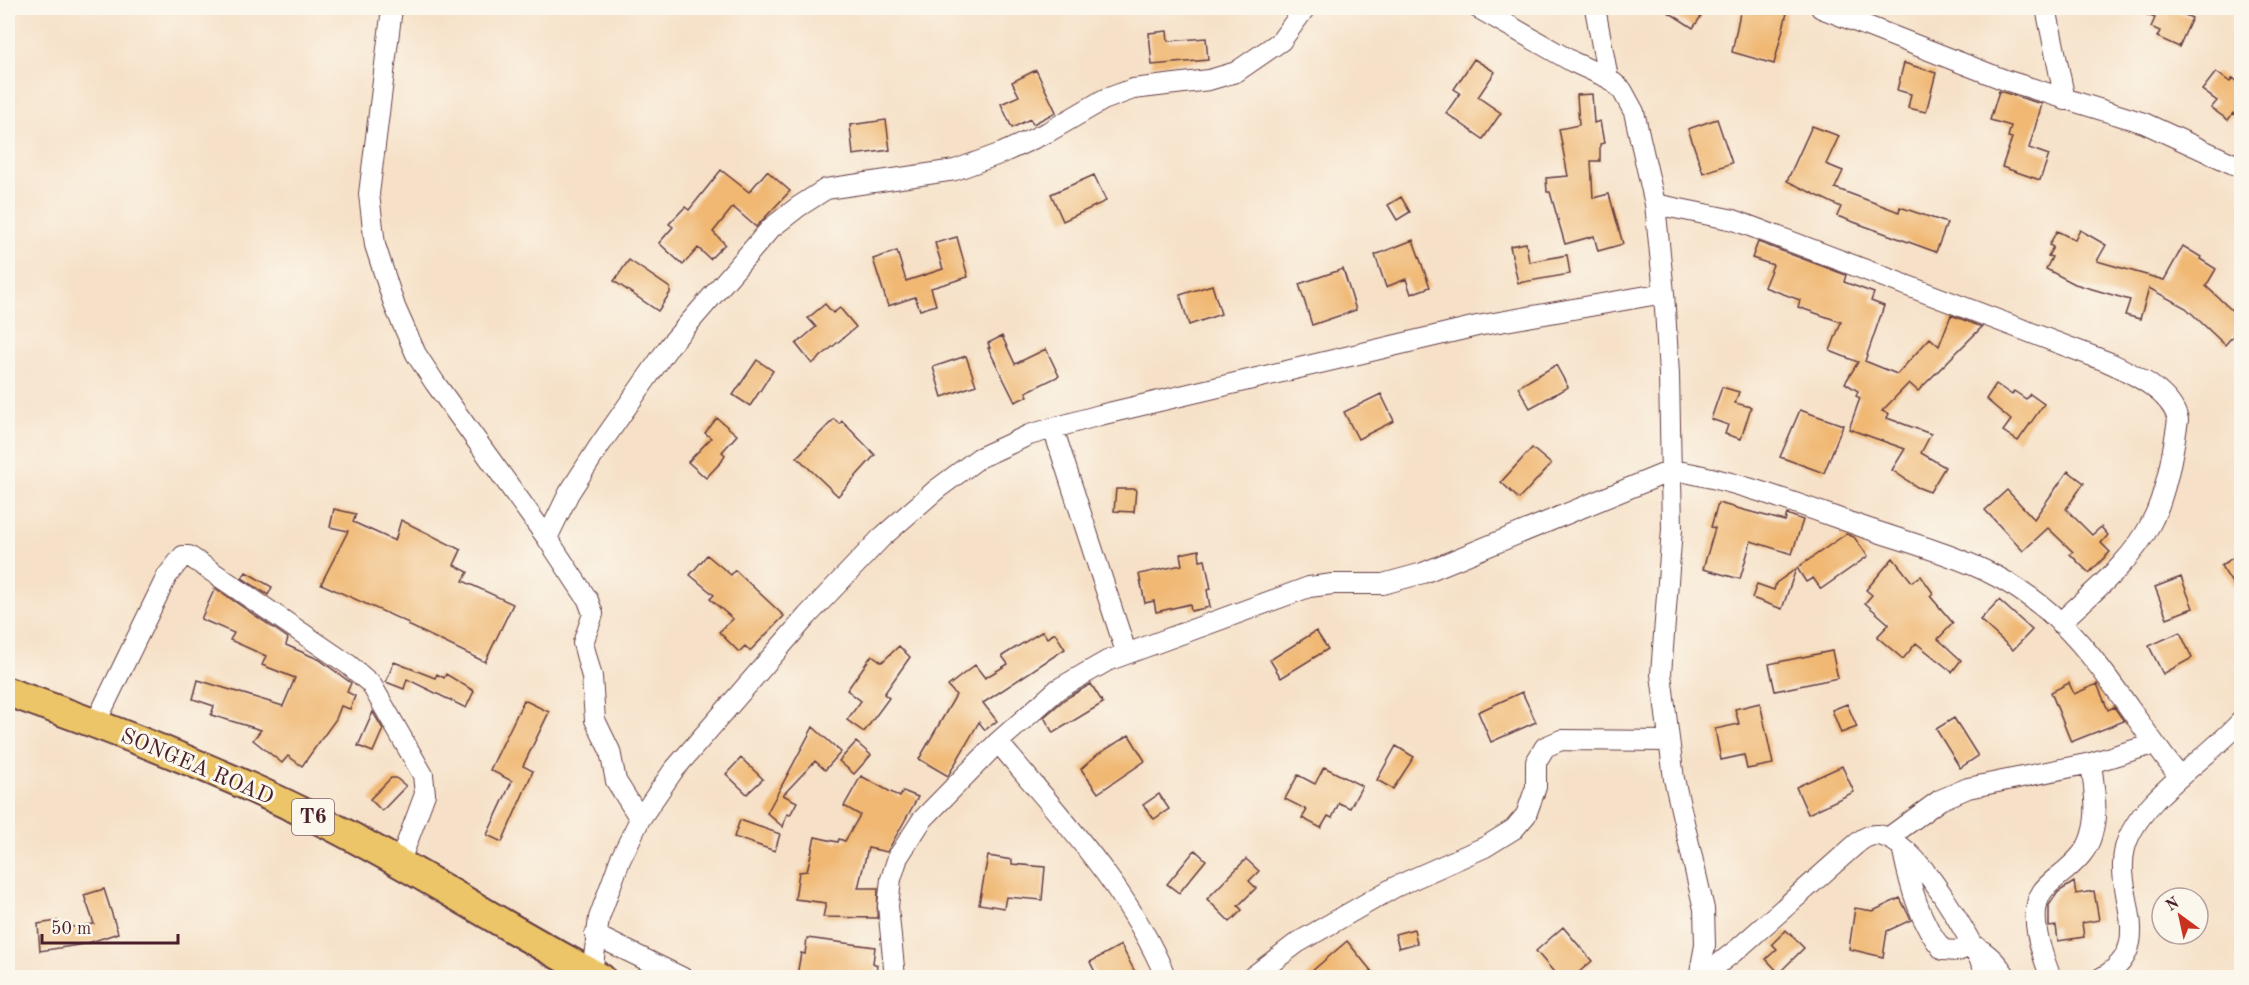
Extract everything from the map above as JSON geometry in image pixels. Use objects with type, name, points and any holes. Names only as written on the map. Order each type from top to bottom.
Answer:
[{"type":"highway","name":"SONGEA ROAD","points":[[8,692],[95,724],[328,824],[596,975]]},
{"type":"street","points":[[392,8],[369,194],[375,245],[395,307],[416,354],[547,538],[592,609],[593,614],[583,643],[592,677],[596,720],[610,751],[616,781],[640,819]]},
{"type":"street","points":[[547,538],[570,493],[594,454],[670,345],[771,228],[798,207],[826,189],[955,170],[1002,153],[1048,132],[1103,100],[1133,89],[1209,80],[1236,72],[1281,41],[1305,8]]},
{"type":"street","points":[[1478,8],[1573,62],[1608,78],[1622,90],[1634,112],[1654,204],[1664,293],[1672,470],[1672,529],[1661,674],[1668,741],[1704,909],[1705,945],[1700,978]]},
{"type":"street","points":[[1595,8],[1608,78]]},
{"type":"street","points":[[1821,8],[2005,80],[2154,127],[2241,168]]},
{"type":"street","points":[[2046,8],[2065,100]]},
{"type":"street","points":[[1654,204],[1734,220],[2108,362],[2137,376],[2156,390],[2176,411],[2178,420],[2159,505],[2150,526],[2127,557],[2060,623]]},
{"type":"street","points":[[596,975],[595,935],[598,918],[620,860],[640,819],[687,754],[807,616],[881,538],[937,489],[979,458],[1029,435],[1053,428],[1477,326],[1664,293]]},
{"type":"street","points":[[1053,428],[1126,652]]},
{"type":"street","points":[[895,978],[888,906],[891,879],[898,857],[921,820],[998,742],[1058,689],[1085,672],[1126,652],[1309,587],[1333,584],[1383,584],[1423,573],[1672,470],[1742,484],[1962,558],[2011,584],[2060,623],[2078,641],[2180,777]]},
{"type":"street","points":[[95,724],[167,576],[183,556],[189,556],[349,665],[371,684],[423,775],[425,794],[399,864]]},
{"type":"street","points":[[2101,978],[2127,956],[2131,938],[2124,851],[2130,831],[2180,777],[2241,720]]},
{"type":"street","points":[[1251,978],[1297,943],[1395,887],[1485,847],[1514,830],[1526,815],[1536,787],[1536,762],[1545,747],[1561,740],[1668,741]]},
{"type":"street","points":[[998,742],[1132,911],[1150,941],[1166,978]]},
{"type":"street","points":[[1895,843],[1940,800],[1968,788],[2091,763],[2153,744]]},
{"type":"street","points":[[2051,978],[2041,949],[2037,902],[2048,885],[2084,852],[2091,839],[2095,807],[2091,763]]},
{"type":"street","points":[[1700,978],[1740,947],[1862,839],[1871,835],[1895,843],[1933,881],[1973,945],[1989,978]]},
{"type":"street","points":[[1895,843],[1932,936],[1943,950],[1958,951],[1973,945]]},
{"type":"street","points":[[595,935],[683,978]]},
{"type":"street","points":[[1973,945],[1994,959],[2007,978]]},
{"type":"building","points":[[1662,8],[1707,8],[1693,28]]},
{"type":"building","points":[[1741,8],[1779,8],[1778,10],[1787,13],[1774,64],[1732,52]]},
{"type":"building","points":[[2131,8],[2169,8],[2192,18],[2179,47],[2157,37],[2160,31],[2151,27],[2155,18]]},
{"type":"building","points":[[1167,31],[1168,41],[1206,38],[1208,60],[1152,65],[1149,33]]},
{"type":"building","points":[[1474,59],[1495,72],[1478,97],[1501,113],[1483,139],[1446,113],[1460,93],[1454,89]]},
{"type":"building","points":[[1904,63],[1936,73],[1926,112],[1908,108],[1911,94],[1897,90]]},
{"type":"building","points":[[1036,70],[1056,112],[1033,124],[1030,119],[1012,128],[1001,104],[1019,96],[1012,82]]},
{"type":"building","points":[[2216,72],[2230,82],[2233,78],[2241,85],[2241,119],[2233,113],[2228,120],[2211,108],[2217,101],[2202,90]]},
{"type":"building","points":[[1999,91],[2042,104],[2029,148],[2049,155],[2040,180],[2002,167],[2012,138],[2008,137],[2011,126],[1990,120]]},
{"type":"building","points":[[1592,94],[1594,123],[1600,121],[1604,143],[1600,144],[1600,161],[1591,161],[1593,198],[1609,194],[1623,244],[1598,251],[1594,236],[1565,244],[1550,192],[1547,192],[1546,178],[1568,176],[1559,129],[1579,125],[1577,95]]},
{"type":"building","points":[[1717,119],[1732,163],[1703,173],[1688,129]]},
{"type":"building","points":[[886,120],[890,150],[853,155],[850,125]]},
{"type":"building","points":[[1812,126],[1839,136],[1826,164],[1843,171],[1835,188],[1899,212],[1900,207],[1947,223],[1936,252],[1837,216],[1841,207],[1787,181]]},
{"type":"building","points":[[721,170],[749,192],[767,171],[790,191],[756,227],[733,207],[713,232],[725,244],[710,259],[698,248],[683,265],[659,243],[673,227],[669,224],[685,207],[689,210]]},
{"type":"building","points":[[1094,175],[1106,201],[1063,221],[1051,194]]},
{"type":"building","points":[[1401,197],[1410,212],[1397,220],[1388,205]]},
{"type":"building","points":[[2080,230],[2106,245],[2097,261],[2164,280],[2183,246],[2216,269],[2206,286],[2241,319],[2241,327],[2225,345],[2186,308],[2149,288],[2140,319],[2125,315],[2130,300],[2075,284],[2046,269],[2052,257],[2048,256],[2053,247],[2049,245],[2057,231],[2075,240]]},
{"type":"building","points":[[957,237],[968,277],[931,288],[936,305],[920,310],[915,297],[888,306],[873,259],[897,251],[906,281],[943,269],[935,243]]},
{"type":"building","points":[[1413,240],[1430,287],[1411,294],[1406,279],[1386,287],[1375,255]]},
{"type":"building","points":[[1758,242],[1846,275],[1844,282],[1874,293],[1871,301],[1884,306],[1865,361],[1897,374],[1930,338],[1939,346],[1951,315],[1982,327],[1918,391],[1909,383],[1882,411],[1889,414],[1887,418],[1931,434],[1921,453],[1945,467],[1930,492],[1917,487],[1892,470],[1905,449],[1849,429],[1860,398],[1856,396],[1858,391],[1845,383],[1858,362],[1830,351],[1841,322],[1798,307],[1800,300],[1764,287],[1773,265],[1752,258]]},
{"type":"building","points":[[1526,243],[1529,262],[1567,255],[1570,274],[1518,283],[1510,246]]},
{"type":"building","points":[[629,260],[670,288],[670,293],[658,311],[614,281]]},
{"type":"building","points":[[1343,269],[1356,310],[1312,325],[1299,284]]},
{"type":"building","points":[[1212,285],[1221,314],[1189,325],[1180,295]]},
{"type":"building","points":[[825,304],[833,313],[840,308],[856,327],[812,364],[796,344],[816,327],[808,318]]},
{"type":"building","points":[[1002,336],[1015,364],[1046,349],[1059,376],[1026,392],[1028,396],[1015,402],[988,348],[990,348],[988,343]]},
{"type":"building","points":[[966,356],[976,385],[942,397],[933,367]]},
{"type":"building","points":[[757,360],[773,371],[750,406],[733,395]]},
{"type":"building","points":[[1556,365],[1568,387],[1530,408],[1518,387]]},
{"type":"building","points":[[1996,384],[2012,395],[2014,391],[2026,399],[2030,394],[2044,404],[2018,441],[2003,431],[2011,420],[1986,399]]},
{"type":"building","points":[[1722,387],[1739,392],[1735,403],[1751,407],[1741,439],[1725,434],[1728,425],[1711,419]]},
{"type":"building","points":[[1381,394],[1394,421],[1358,439],[1344,412]]},
{"type":"building","points":[[1800,410],[1843,425],[1824,473],[1780,457]]},
{"type":"building","points":[[717,418],[737,435],[722,452],[725,455],[722,461],[706,478],[688,462],[711,438],[705,433]]},
{"type":"building","points":[[834,419],[840,424],[842,421],[875,455],[838,496],[797,457]]},
{"type":"building","points":[[1532,448],[1551,464],[1519,499],[1501,482]]},
{"type":"building","points":[[2068,471],[2084,483],[2066,509],[2092,535],[2101,527],[2108,535],[2101,543],[2110,552],[2089,573],[2070,554],[2073,552],[2048,528],[2023,551],[1985,510],[2007,490],[2034,519]]},
{"type":"building","points":[[1116,489],[1136,489],[1134,512],[1114,511]]},
{"type":"building","points":[[1718,503],[1785,521],[1787,514],[1803,520],[1792,554],[1751,541],[1740,579],[1703,569],[1715,528],[1711,527]]},
{"type":"building","points":[[334,509],[356,514],[353,522],[395,541],[401,520],[461,550],[454,565],[468,572],[463,581],[513,604],[485,662],[408,625],[409,623],[321,584],[348,531],[330,527]]},
{"type":"building","points":[[1846,534],[1854,537],[1868,556],[1821,589],[1813,578],[1806,582],[1797,568]]},
{"type":"building","points":[[1199,550],[1200,561],[1205,560],[1211,589],[1207,590],[1210,607],[1191,611],[1190,604],[1156,612],[1154,601],[1145,603],[1139,574],[1182,565],[1180,554]]},
{"type":"building","points":[[2241,552],[2241,597],[2221,566]]},
{"type":"building","points":[[707,555],[731,575],[735,570],[784,616],[750,651],[745,646],[739,652],[719,632],[733,619],[710,599],[714,595],[690,575]]},
{"type":"building","points":[[1893,558],[1912,582],[1921,576],[1933,593],[1930,596],[1953,623],[1938,639],[1961,660],[1952,672],[1916,643],[1903,659],[1877,637],[1889,624],[1865,603],[1872,595],[1866,590]]},
{"type":"building","points":[[1796,569],[1782,609],[1752,598],[1757,584],[1774,590],[1776,583]]},
{"type":"building","points":[[246,572],[272,587],[268,595],[242,578]]},
{"type":"building","points":[[2181,577],[2193,608],[2167,618],[2155,587]]},
{"type":"building","points":[[215,588],[288,638],[286,645],[320,660],[351,683],[347,692],[355,696],[350,709],[341,706],[336,719],[302,766],[288,756],[282,763],[253,740],[261,730],[211,715],[214,706],[193,699],[198,680],[283,706],[295,678],[262,665],[266,656],[230,640],[234,633],[201,619]]},
{"type":"building","points":[[1999,600],[2032,630],[2013,650],[1980,620]]},
{"type":"building","points":[[1043,631],[1047,638],[1055,633],[1065,649],[983,703],[997,721],[985,730],[979,722],[948,776],[919,759],[956,695],[948,686],[975,665],[985,678],[1008,664],[1002,656]]},
{"type":"building","points":[[1316,631],[1328,649],[1281,678],[1270,660]]},
{"type":"building","points":[[2180,632],[2192,658],[2163,674],[2149,646]]},
{"type":"building","points":[[899,646],[910,657],[884,694],[889,698],[864,732],[847,720],[861,701],[847,690],[872,655],[882,662]]},
{"type":"building","points":[[1832,651],[1838,678],[1775,691],[1769,664]]},
{"type":"building","points":[[394,662],[435,678],[437,674],[444,678],[446,674],[474,691],[466,708],[407,679],[404,689],[386,682]]},
{"type":"building","points":[[2069,683],[2074,694],[2097,684],[2108,710],[2114,707],[2124,721],[2071,742],[2051,692]]},
{"type":"building","points":[[1091,684],[1103,703],[1053,733],[1044,717],[1065,699]]},
{"type":"building","points":[[1522,692],[1536,722],[1491,742],[1478,712]]},
{"type":"building","points":[[524,700],[549,712],[523,766],[533,771],[502,842],[487,835],[512,781],[490,770]]},
{"type":"building","points":[[1760,703],[1773,764],[1747,769],[1744,755],[1721,760],[1715,729],[1739,724],[1735,709]]},
{"type":"building","points":[[1847,704],[1857,727],[1841,733],[1832,710]]},
{"type":"building","points":[[373,712],[383,729],[373,752],[358,746]]},
{"type":"building","points":[[1954,718],[1978,756],[1960,768],[1936,729]]},
{"type":"building","points":[[813,727],[841,752],[825,770],[815,761],[783,795],[797,802],[790,815],[787,814],[783,827],[767,813]]},
{"type":"building","points":[[1129,735],[1145,761],[1098,793],[1081,769],[1098,754]]},
{"type":"building","points":[[856,742],[871,755],[854,774],[839,761]]},
{"type":"building","points":[[1396,746],[1414,757],[1393,789],[1377,780]]},
{"type":"building","points":[[741,758],[763,779],[747,794],[726,774]]},
{"type":"building","points":[[1842,766],[1854,792],[1808,814],[1796,787]]},
{"type":"building","points":[[1324,767],[1362,786],[1350,808],[1339,803],[1332,818],[1328,816],[1321,828],[1302,818],[1307,810],[1285,799],[1298,775],[1315,784]]},
{"type":"building","points":[[861,776],[900,797],[903,791],[918,797],[887,852],[868,848],[858,888],[878,888],[877,918],[823,917],[826,903],[795,899],[799,872],[807,871],[815,837],[838,842],[839,839],[845,841],[860,815],[844,806]]},
{"type":"building","points":[[391,778],[396,778],[406,786],[382,811],[370,799]]},
{"type":"building","points":[[1159,794],[1169,809],[1154,819],[1143,805]]},
{"type":"building","points":[[740,820],[780,834],[775,851],[734,837]]},
{"type":"building","points":[[1195,850],[1206,860],[1179,893],[1167,884]]},
{"type":"building","points":[[988,856],[1012,860],[1012,864],[1045,867],[1042,900],[1006,897],[1004,908],[979,904]]},
{"type":"building","points":[[1246,859],[1259,871],[1249,881],[1256,888],[1238,906],[1242,910],[1230,922],[1207,899]]},
{"type":"building","points":[[2074,882],[2076,894],[2094,891],[2099,920],[2082,923],[2084,937],[2058,941],[2056,926],[2049,927],[2049,905],[2058,892]]},
{"type":"building","points":[[104,889],[118,933],[85,944],[40,951],[38,924],[57,921],[59,929],[94,924],[84,895]]},
{"type":"building","points":[[1900,898],[1911,920],[1887,931],[1883,957],[1849,949],[1855,908],[1873,911]]},
{"type":"building","points":[[1563,927],[1592,961],[1572,978],[1559,978],[1536,951]]},
{"type":"building","points":[[1414,929],[1417,943],[1399,948],[1395,934]]},
{"type":"building","points":[[1786,930],[1804,948],[1779,973],[1766,959],[1777,949],[1772,944]]},
{"type":"building","points":[[807,938],[875,947],[873,963],[877,965],[875,978],[797,975],[801,953],[805,954]]},
{"type":"building","points":[[1347,941],[1377,978],[1304,978]]},
{"type":"building","points":[[1121,945],[1138,978],[1098,978],[1090,962]]}]
